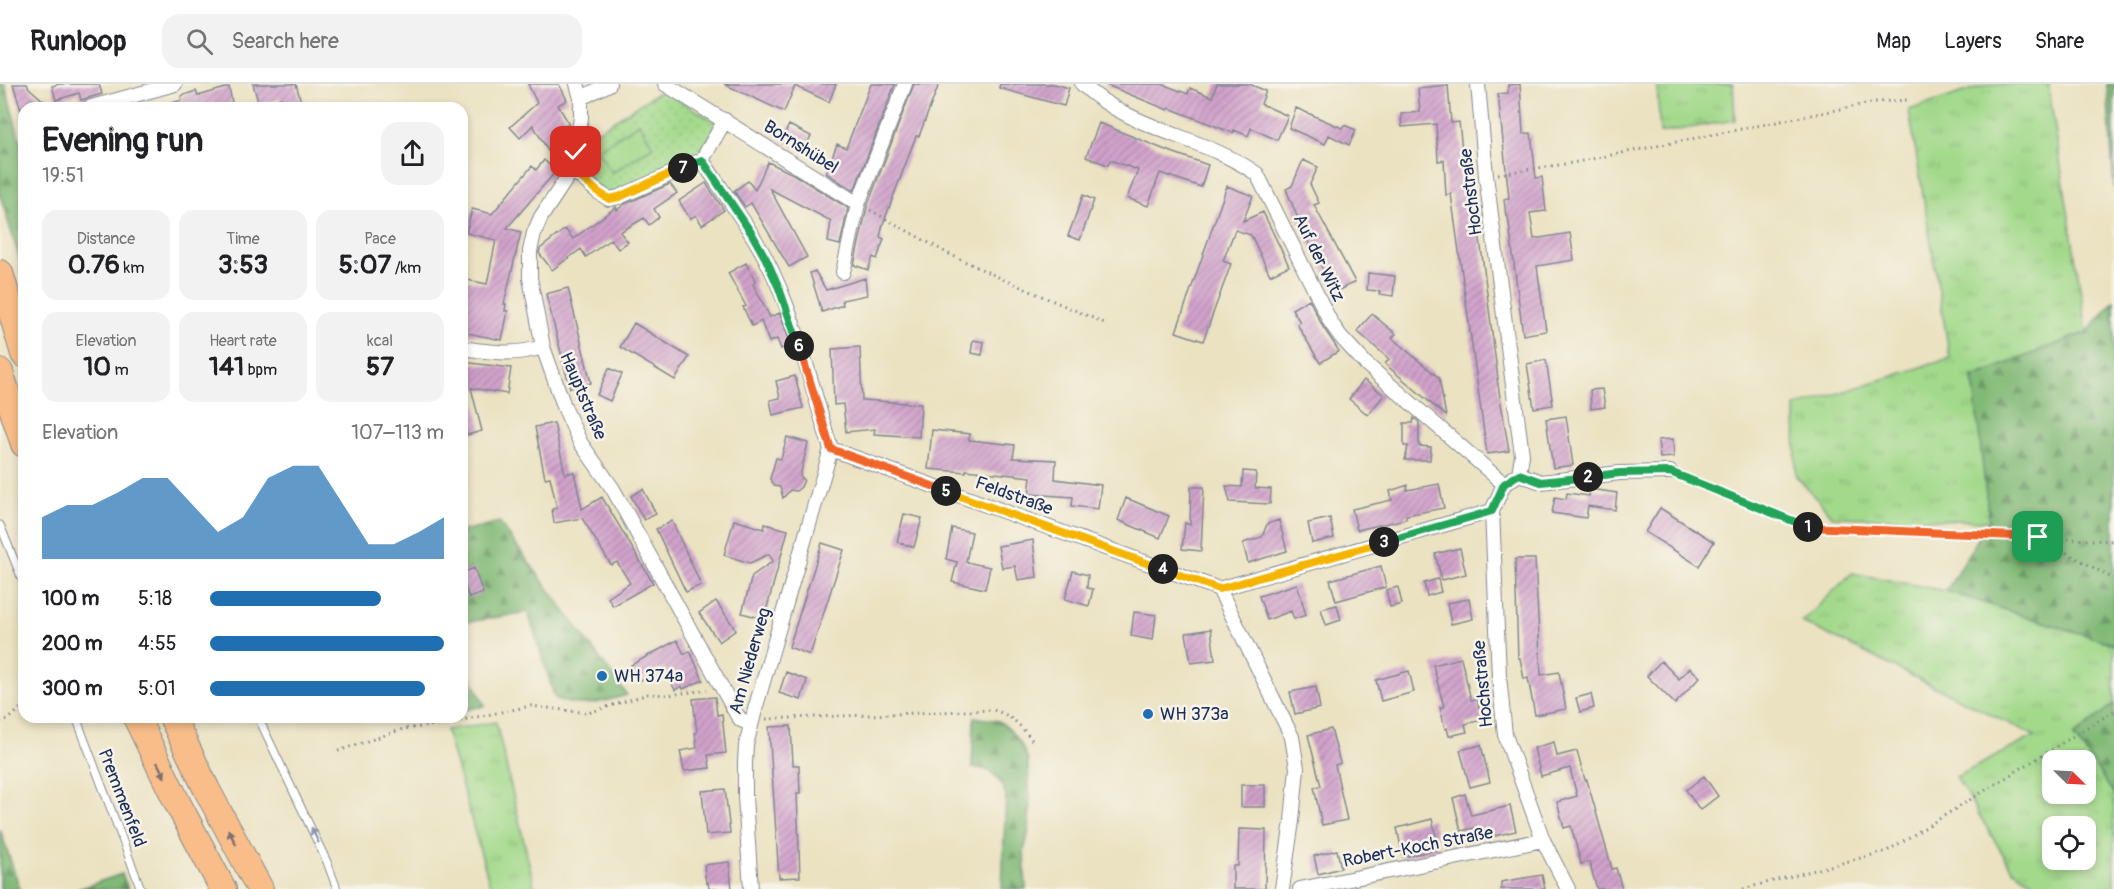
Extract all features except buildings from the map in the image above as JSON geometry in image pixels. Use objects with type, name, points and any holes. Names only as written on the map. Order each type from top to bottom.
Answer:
[{"type":"highway","points":[[0,273],[18,333]]},
{"type":"highway","points":[[0,372],[18,426]]},
{"type":"highway","points":[[139,723],[223,889]]},
{"type":"highway","points":[[175,723],[207,790],[260,889]]},
{"type":"street","points":[[110,102],[176,84]]},
{"type":"street","name":"Hauptstraße","points":[[577,84],[581,98],[579,134],[572,170],[541,217],[530,251],[530,278],[543,347],[576,435],[613,489],[737,715],[741,720],[752,722]]},
{"type":"street","points":[[581,98],[609,84]]},
{"type":"street","name":"Bornshübel","points":[[665,84],[858,204]]},
{"type":"street","points":[[843,272],[858,204],[905,84]]},
{"type":"street","name":"Auf der Witz","points":[[1082,84],[1099,100],[1118,111],[1236,161],[1257,174],[1331,323],[1341,337],[1366,364],[1504,484]]},
{"type":"street","name":"Hochstraße","points":[[1478,84],[1486,176],[1522,455],[1519,474]]},
{"type":"street","points":[[572,170],[609,199],[619,197],[702,160],[725,120]]},
{"type":"street","points":[[702,160],[752,234],[779,288],[831,449]]},
{"type":"street","points":[[468,349],[505,354],[543,347]]},
{"type":"street","name":"Feldstraße","points":[[831,449],[1219,589]]},
{"type":"street","name":"Am Niederweg","points":[[751,889],[744,797],[746,745],[831,449]]},
{"type":"street","points":[[1504,484],[1519,474],[1541,482],[1620,473],[1670,472]]},
{"type":"street","name":"Hochstraße","points":[[1504,484],[1492,511],[1499,676],[1505,735],[1543,840],[1568,889]]},
{"type":"street","points":[[1282,889],[1297,768],[1292,737],[1219,589],[1492,511]]},
{"type":"street","name":"Robert-Koch Straße","points":[[1300,889],[1543,840]]},
{"type":"lane","points":[[0,525],[18,569]]},
{"type":"lane","name":"Premmenfeld","points":[[78,723],[141,889]]},
{"type":"lane","points":[[261,723],[323,853],[337,889]]},
{"type":"path","points":[[1486,176],[1572,163],[1876,102],[1906,100]]},
{"type":"path","points":[[858,204],[941,250],[1107,324]]},
{"type":"path","points":[[1670,472],[1804,527],[2114,541]]},
{"type":"path","points":[[2038,537],[2114,579]]},
{"type":"path","points":[[468,719],[531,706],[588,713],[648,694],[700,692],[720,687]]},
{"type":"path","points":[[752,722],[992,710],[1012,718],[1032,740]]},
{"type":"path","points":[[0,722],[8,720],[18,711]]},
{"type":"path","points":[[1743,889],[1887,851],[2114,711]]},
{"type":"path","points":[[338,751],[404,729],[446,723]]},
{"type":"green space","points":[[0,84],[5,84],[18,133],[18,254],[0,195]]},
{"type":"green space","points":[[1657,84],[1733,84],[1735,120],[1660,133]]},
{"type":"green space","points":[[1989,84],[2048,84],[2087,332],[1973,377],[1989,521],[1833,517],[1796,476],[1795,407],[1950,358],[1909,110]]},
{"type":"green space","points":[[2107,84],[2114,84],[2114,188]]},
{"type":"green space","points":[[662,90],[718,123],[698,157],[609,195],[578,169],[585,139]]},
{"type":"green space","points":[[639,123],[653,146],[612,173],[597,150]]},
{"type":"green space","points":[[2114,301],[2114,644],[1946,591],[1989,521],[1973,377],[2087,332]]},
{"type":"green space","points":[[499,522],[627,695],[582,704],[564,702],[555,698],[528,612],[468,622],[468,530]]},
{"type":"green space","points":[[1852,573],[1946,591],[2114,644],[2114,704],[2074,736],[2084,750],[2042,750],[2042,804],[2096,804],[2096,768],[2114,794],[2114,889],[2044,889],[2012,869],[1956,777],[2035,736],[1802,622]]},
{"type":"green space","points":[[468,671],[485,706],[468,709]]},
{"type":"green space","points":[[2114,704],[2114,794],[2096,768],[2096,750],[2084,750],[2074,736]]},
{"type":"green space","points":[[974,717],[999,721],[1021,744],[1028,760],[1030,808],[1024,851],[1026,889],[1002,889],[1006,795],[994,774],[979,768],[972,768]]},
{"type":"green space","points":[[496,722],[535,889],[491,889],[446,730]]},
{"type":"green space","points":[[0,829],[20,889],[0,889]]},
{"type":"green space","points":[[122,874],[128,889],[78,889]]},
{"type":"place","name":"WH 374a","points":[[602,676]]},
{"type":"place","name":"WH 373a","points":[[1148,714]]},
{"type":"route","points":[[576,152],[572,170],[609,199],[619,197],[702,160],[752,234],[779,288],[831,449],[1219,589],[1492,511],[1504,484],[1519,474],[1541,482],[1620,473],[1670,472],[1804,527],[2038,537]]}]
